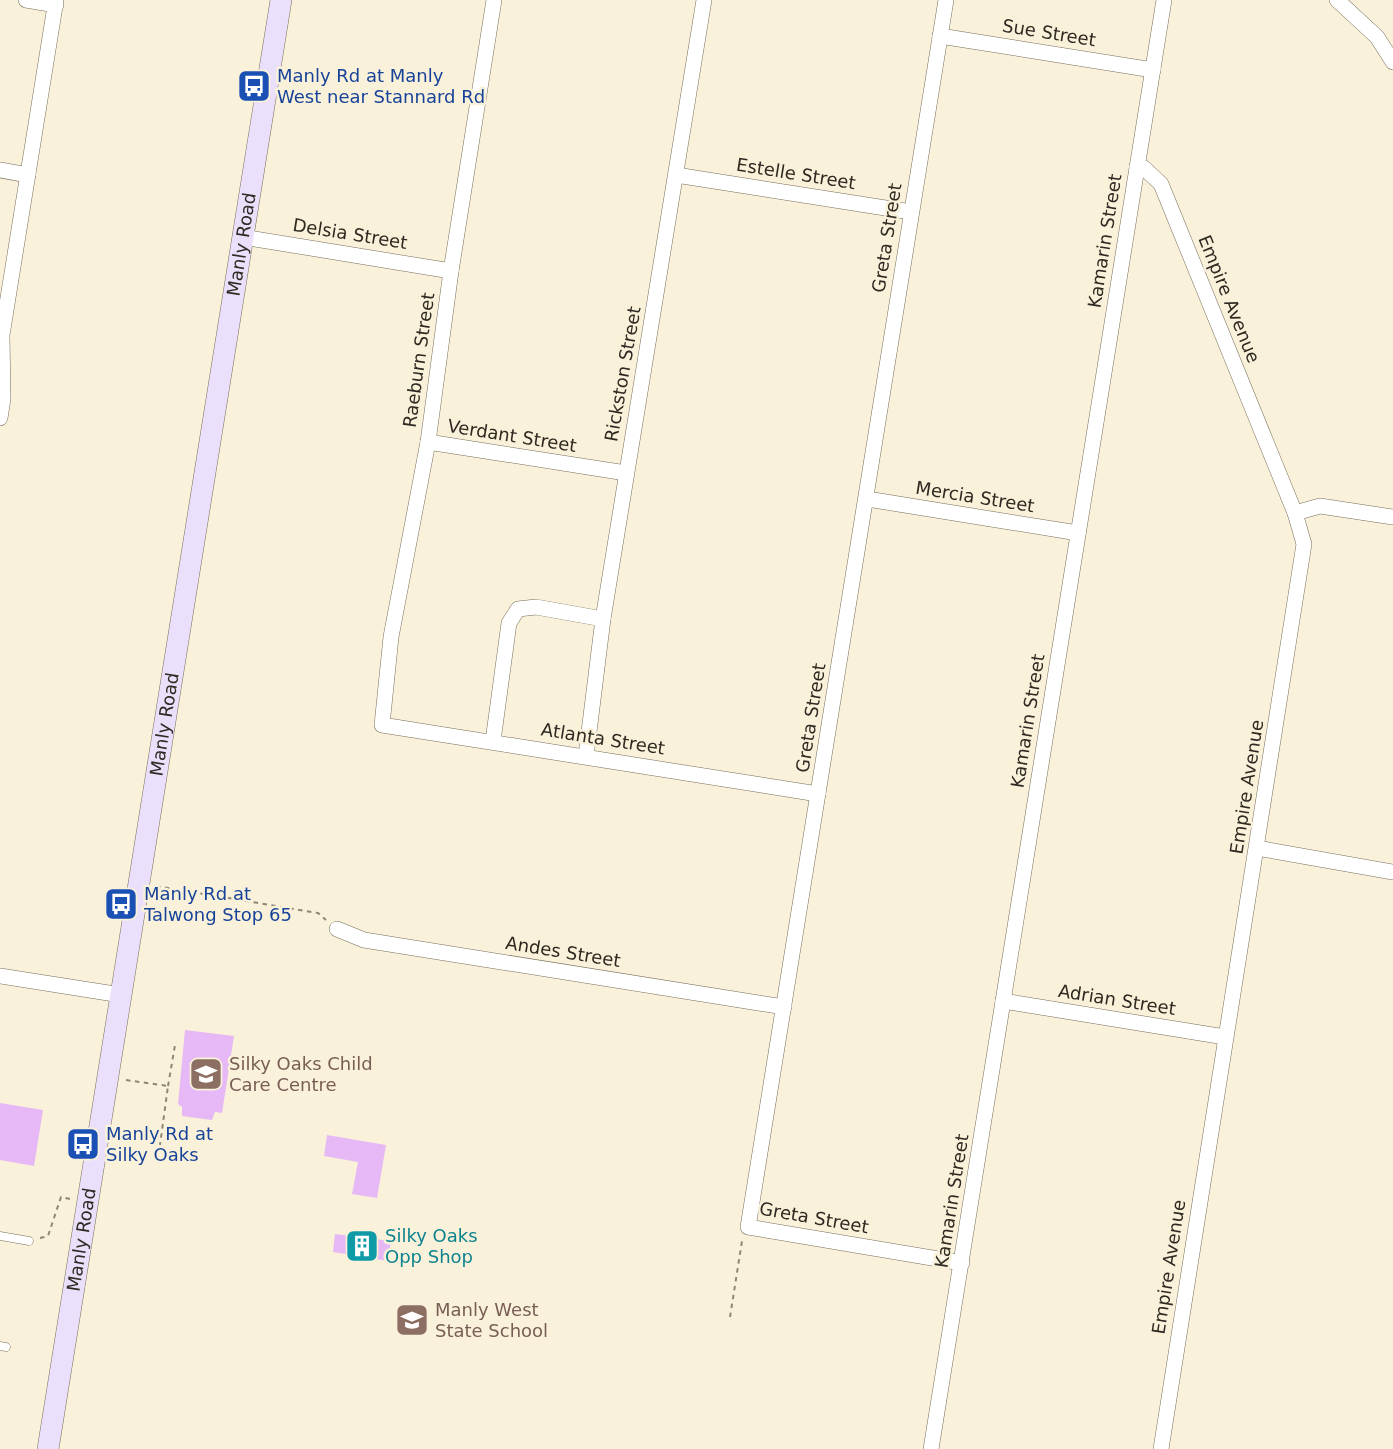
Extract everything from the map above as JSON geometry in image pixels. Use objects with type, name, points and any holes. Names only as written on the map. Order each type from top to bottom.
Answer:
[{"type":"main road","name":"Manly Road","points":[[48,1449],[281,0]]},
{"type":"street","points":[[0,418],[2,335],[56,2],[26,0]]},
{"type":"street","name":"Raeburn Street","points":[[382,725],[391,637],[428,442],[451,271],[494,0]]},
{"type":"street","name":"Rickston Street","points":[[586,756],[603,619],[704,0]]},
{"type":"street","name":"Greta Street","points":[[946,0],[748,1227],[962,1263]]},
{"type":"street","name":"Kamarin Street","points":[[931,1449],[1164,0]]},
{"type":"street","points":[[1337,0],[1377,37],[1393,62]]},
{"type":"street","name":"Sue Street","points":[[940,36],[1153,70]]},
{"type":"street","name":"Empire Avenue","points":[[1137,166],[1144,168],[1161,184],[1295,513],[1304,544],[1161,1449]]},
{"type":"street","points":[[0,170],[28,175]]},
{"type":"street","name":"Estelle Street","points":[[676,175],[911,212]]},
{"type":"street","name":"Delsia Street","points":[[243,237],[451,271]]},
{"type":"street","name":"Verdant Street","points":[[428,442],[626,472]]},
{"type":"street","name":"Mercia Street","points":[[867,499],[1078,533]]},
{"type":"street","points":[[1295,513],[1320,506],[1393,517]]},
{"type":"street","points":[[493,741],[509,623],[518,609],[536,607],[603,619]]},
{"type":"street","name":"Atlanta Street","points":[[382,725],[818,794]]},
{"type":"street","points":[[1257,848],[1393,872]]},
{"type":"street","name":"Andes Street","points":[[337,929],[364,940],[784,1007]]},
{"type":"street","points":[[0,976],[121,995]]},
{"type":"street","name":"Adrian Street","points":[[1003,1001],[1225,1037]]},
{"type":"lane","points":[[0,1236],[29,1241]]},
{"type":"path","points":[[156,886],[318,913],[337,929]]},
{"type":"path","points":[[160,1145],[175,1045]]},
{"type":"path","points":[[125,1080],[168,1086]]},
{"type":"path","points":[[29,1241],[48,1236],[61,1197],[70,1199]]},
{"type":"path","points":[[730,1317],[741,1246],[748,1227]]},
{"type":"building","points":[[185,1030],[234,1036],[222,1113],[215,1112],[212,1120],[182,1116],[182,1107],[178,1104]]},
{"type":"building","points":[[0,1103],[43,1110],[34,1166],[0,1160]]},
{"type":"building","points":[[327,1135],[386,1145],[377,1198],[352,1194],[358,1162],[324,1156]]},
{"type":"building","name":"Silky Oaks Opp Shop","points":[[335,1234],[391,1241],[388,1261],[333,1252]]},
{"type":"place","name":"Manly Rd at Manly West near Stannard Rd","points":[[254,86]]},
{"type":"place","name":"Manly Rd at Talwong Stop 65","points":[[121,904]]},
{"type":"place","name":"Silky Oaks Child Care Centre","points":[[206,1074]]},
{"type":"place","name":"Manly Rd at Silky Oaks","points":[[83,1144]]},
{"type":"place","name":"Silky Oaks Opp Shop","points":[[362,1246]]},
{"type":"place","name":"Manly West State School","points":[[412,1320]]}]
